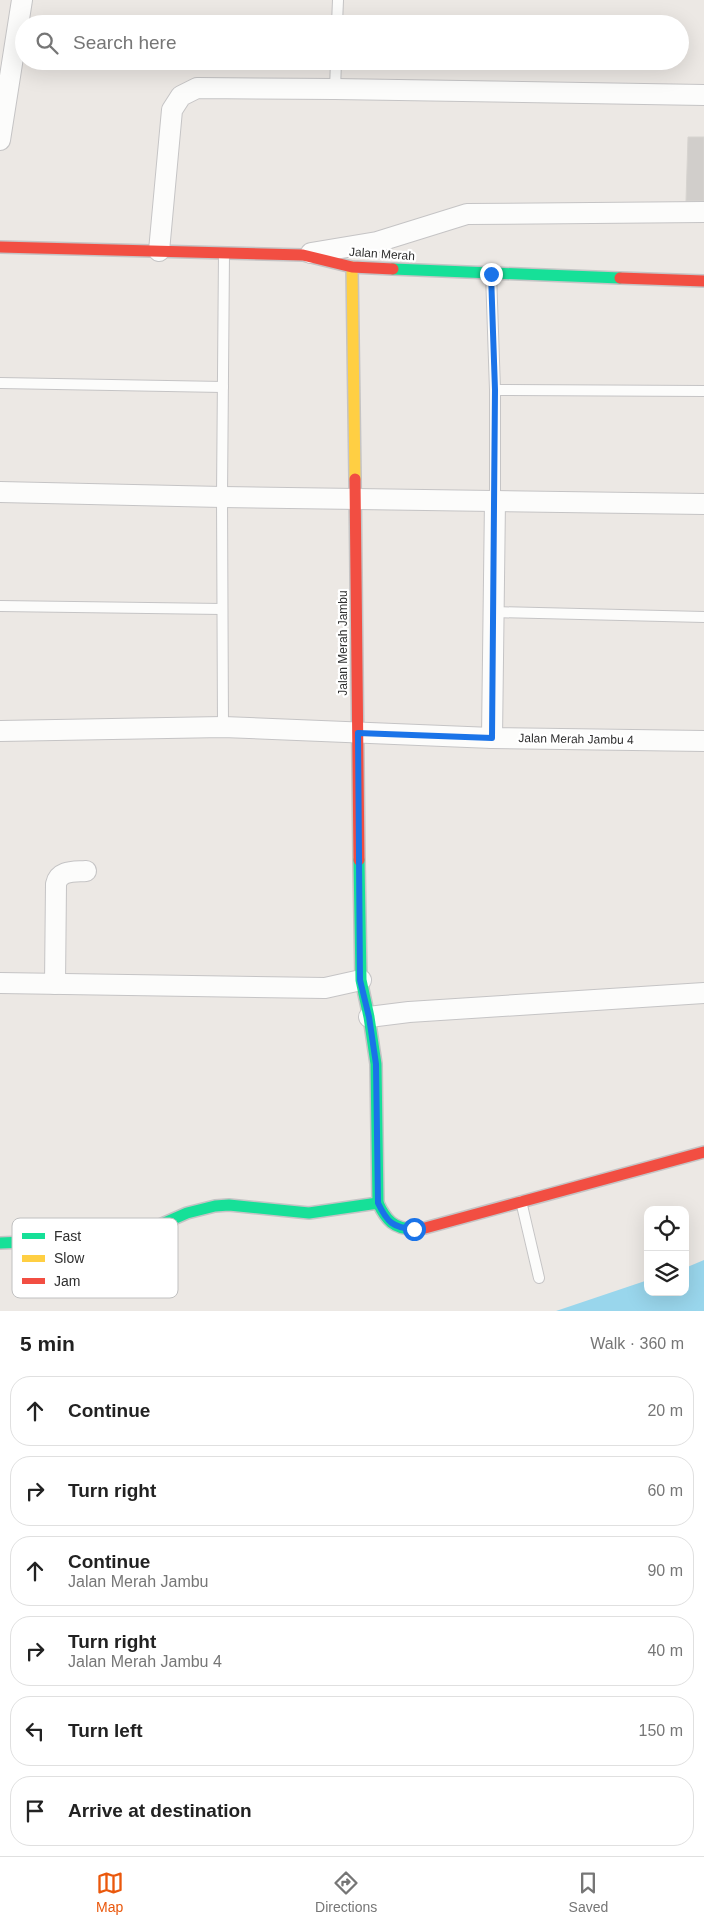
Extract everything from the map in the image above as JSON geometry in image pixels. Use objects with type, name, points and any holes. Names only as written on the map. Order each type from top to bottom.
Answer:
[{"type":"street","points":[[20,15],[22,0]]},
{"type":"street","points":[[0,140],[15,45]]},
{"type":"street","points":[[159,251],[172,110],[181,96],[197,88],[704,95]]},
{"type":"street","points":[[303,255],[377,242],[468,214],[704,212]]},
{"type":"street","name":"Jalan Merah","points":[[0,247],[303,255],[352,267],[704,281]]},
{"type":"street","name":"Jalan Merah Jambu","points":[[352,267],[360,980],[369,1017],[376,1077],[378,1203]]},
{"type":"street","points":[[0,492],[704,504]]},
{"type":"street","points":[[492,738],[495,500]]},
{"type":"street","name":"Jalan Merah Jambu 4","points":[[0,730],[223,728],[492,738],[704,741]]},
{"type":"street","points":[[56,984],[56,884],[58,878],[64,873],[86,871]]},
{"type":"street","points":[[0,983],[325,988],[360,980]]},
{"type":"street","points":[[369,1017],[409,1012],[704,993]]},
{"type":"street","points":[[176,1218],[215,1206],[228,1205],[309,1213],[378,1203],[394,1226],[403,1229],[425,1228],[704,1152]]},
{"type":"lane","points":[[337,15],[338,0]]},
{"type":"lane","points":[[335,89],[336,70]]},
{"type":"lane","points":[[223,728],[224,253]]},
{"type":"lane","points":[[491,274],[495,390],[495,500]]},
{"type":"lane","points":[[0,383],[223,387]]},
{"type":"lane","points":[[495,390],[704,391]]},
{"type":"lane","points":[[0,606],[222,609]]},
{"type":"lane","points":[[494,612],[704,617]]},
{"type":"lane","points":[[521,1201],[539,1278]]},
{"type":"water","points":[[704,1260],[704,1311],[556,1311],[644,1281],[644,1296],[689,1296],[689,1266]]},
{"type":"building","points":[[688,137],[704,137],[704,201],[686,201]]},
{"type":"traffic: fast","points":[[393,269],[620,278]]},
{"type":"traffic: fast","points":[[359,860],[361,980],[376,1064],[378,1203]]},
{"type":"traffic: fast","points":[[176,1218],[215,1206],[229,1205],[309,1213],[378,1203],[391,1222],[406,1229],[413,1229]]},
{"type":"traffic: fast","points":[[0,1243],[12,1243]]},
{"type":"traffic: slow","points":[[352,267],[355,479]]},
{"type":"traffic: jam","points":[[0,247],[303,255],[352,267],[393,269]]},
{"type":"traffic: jam","points":[[620,278],[704,281]]},
{"type":"traffic: jam","points":[[355,479],[359,860]]},
{"type":"traffic: jam","points":[[413,1229],[425,1228],[704,1152]]},
{"type":"route","points":[[414,1229],[403,1229],[394,1226],[378,1203],[376,1064],[369,1017],[360,980],[358,733],[492,738],[495,390],[491,274]]}]
